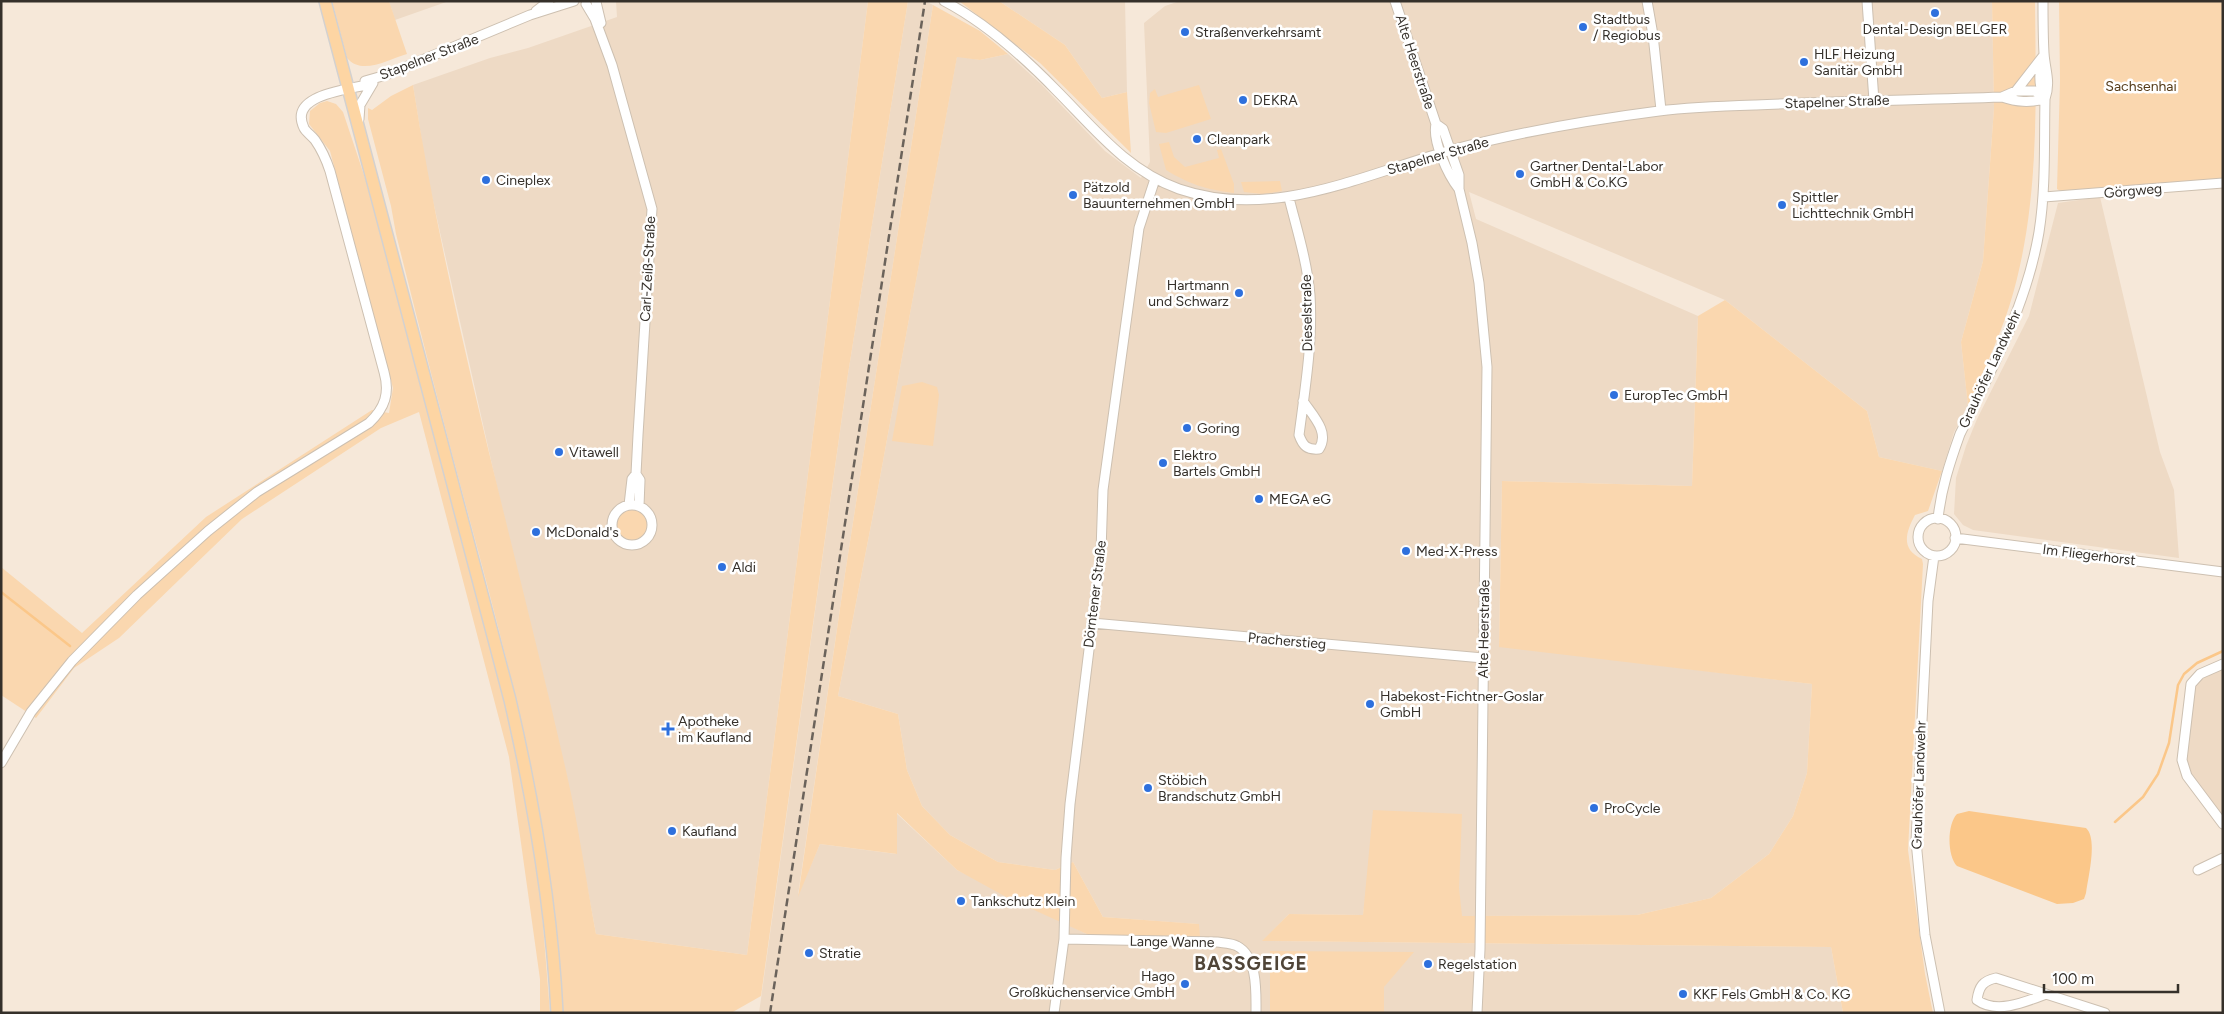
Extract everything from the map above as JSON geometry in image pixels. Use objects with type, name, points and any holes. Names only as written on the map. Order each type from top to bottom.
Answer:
[{"type":"main road","points":[[325,1],[350,88],[495,637],[524,761],[544,883],[557,1013]]},
{"type":"street","name":"Stapelner Straße","points":[[530,15],[549,1]]},
{"type":"street","name":"Stapelner Straße","points":[[350,88],[361,88],[530,15],[574,1]]},
{"type":"street","name":"Alte Heerstraße","points":[[1395,1],[1436,124],[1434,131],[1451,178],[1459,189]]},
{"type":"street","points":[[1646,1],[1661,110]]},
{"type":"street","points":[[1867,1],[1874,101]]},
{"type":"street","name":"Grauhöfer Landwehr","points":[[1938,519],[1944,484],[1960,434],[2016,317],[2032,266],[2044,197],[2045,99],[2048,81],[2044,55],[2043,1]]},
{"type":"street","points":[[583,3],[596,2]]},
{"type":"street","name":"Carl-Zeiß-Straße","points":[[596,2],[604,40],[652,209],[636,474],[632,479],[629,505]]},
{"type":"street","name":"Carl-Zeiß-Straße","points":[[583,3],[604,40]]},
{"type":"street","name":"Stapelner Straße","points":[[946,3],[998,38],[1030,64],[1121,156],[1155,179],[1200,196],[1240,201],[1289,198],[1451,150],[1574,122],[1661,110],[1797,102],[2002,97],[2016,92],[2035,91],[2045,99]]},
{"type":"street","points":[[2016,92],[2044,55]]},
{"type":"street","name":"Stapelner Straße","points":[[350,88],[356,84],[386,76]]},
{"type":"street","points":[[359,125],[360,105],[373,83]]},
{"type":"street","points":[[1,763],[30,712],[72,661],[137,595],[208,531],[256,492],[369,423],[380,413],[387,393],[387,383],[356,267],[326,158],[304,128],[302,122],[304,110],[311,101],[350,88]]},
{"type":"street","name":"Stapelner Straße","points":[[2002,97],[2016,102],[2032,102],[2045,99]]},
{"type":"street","name":"Alte Heerstraße","points":[[1436,124],[1443,129],[1459,175],[1459,189],[1472,239],[1478,275],[1484,319],[1487,368],[1480,949],[1477,1013]]},
{"type":"street","name":"Dörntener Straße","points":[[1054,1013],[1064,939],[1066,858],[1070,804],[1102,542],[1103,490],[1139,228],[1155,179]]},
{"type":"street","name":"Görgweg","points":[[2044,197],[2223,183]]},
{"type":"street","name":"Dieselstraße","points":[[1289,198],[1305,258],[1310,295],[1310,341],[1299,435],[1303,445],[1311,450],[1319,449],[1324,441],[1323,432],[1303,401]]},
{"type":"street","name":"Carl-Zeiß-Straße","points":[[636,474],[640,480],[639,506]]},
{"type":"street","points":[[629,505],[639,506],[650,516],[651,532],[645,542],[628,545],[616,538],[612,524],[616,512],[629,505]]},
{"type":"street","points":[[1938,519],[1949,523],[1953,528],[1956,538],[1954,546],[1950,551],[1944,555],[1934,556],[1922,549],[1918,538],[1921,526],[1925,522],[1938,519]]},
{"type":"street","name":"Im Fliegerhorst","points":[[1956,538],[2223,572]]},
{"type":"street","name":"Grauhöfer Landwehr","points":[[1934,556],[1928,601],[1916,841],[1925,934],[1940,1013]]},
{"type":"street","name":"Pracherstieg","points":[[1092,623],[1483,658]]},
{"type":"street","points":[[2223,664],[2200,674],[2191,684],[2182,760],[2183,770],[2223,824]]},
{"type":"street","points":[[2198,870],[2223,858]]},
{"type":"street","name":"Lange Wanne","points":[[1064,939],[1217,942],[1238,946],[1248,959],[1257,980],[1256,1013]]},
{"type":"street","points":[[2046,994],[1999,1012],[1984,1008],[1977,1000],[1979,988],[1985,981],[1996,978],[2046,994],[2105,1013]]},
{"type":"shaded area","points":[[389,1],[449,1],[395,20]]},
{"type":"shaded area","points":[[616,1],[868,1],[747,955],[596,934],[567,777],[499,496],[427,174],[413,85],[617,17]]},
{"type":"shaded area","points":[[908,1],[925,1],[933,5],[845,574],[798,895],[820,844],[896,854],[896,813],[957,870],[1089,935],[1198,924],[1103,917],[1073,862],[1055,870],[998,862],[950,835],[922,806],[907,770],[898,714],[838,696],[957,56],[980,60],[1008,54],[1041,84],[1105,151],[1141,178],[1150,162],[1144,23],[1165,6],[1180,1],[1992,1],[1994,108],[1983,261],[1961,342],[1968,406],[1954,432],[1942,471],[1879,457],[1867,411],[1725,300],[1469,192],[1476,219],[1698,316],[1692,486],[1502,481],[1499,646],[1812,684],[1807,773],[1793,816],[1769,854],[1711,898],[1637,915],[1462,916],[1367,885],[1363,915],[1289,914],[1263,941],[1831,947],[1843,1013],[759,1013],[848,374]]},
{"type":"shaded area","points":[[999,1],[1125,1],[1127,92],[1102,98],[1065,45]]},
{"type":"shaded area","points":[[2100,197],[2160,452],[2174,490],[2179,558],[1973,530],[1963,525],[1954,514],[1956,478],[1966,446],[1977,419],[2029,316],[2058,203]]},
{"type":"shaded area","points":[[2223,669],[2223,817],[2188,772],[2186,756],[2195,685],[2206,676]]},
{"type":"shaded area","points":[[1969,811],[2086,828],[2090,833],[2092,849],[2084,899],[2073,903],[2057,904],[1957,866],[1951,855],[1951,825],[1957,814]]},
{"type":"green space","points":[[332,1],[389,1],[407,54],[376,65],[360,66],[353,63],[347,58]]},
{"type":"green space","points":[[868,1],[908,1],[848,374],[761,996],[731,1013],[563,1013],[551,884],[529,758],[500,634],[396,234],[391,206],[368,119],[368,108],[372,110],[391,96],[413,85],[445,259],[484,432],[567,775],[596,934],[747,955]]},
{"type":"green space","points":[[959,1],[999,1],[1065,45],[1102,98],[1127,92],[1131,153],[1040,63]]},
{"type":"green space","points":[[1992,1],[2035,1],[2034,156],[2026,232],[2019,270],[2005,320],[1968,406],[1961,342],[1983,261],[1994,108]]},
{"type":"green space","name":"Sachsenhai","points":[[2059,1],[2223,1],[2223,182],[2106,188],[2075,192],[2057,189],[2060,81]]},
{"type":"green space","points":[[933,5],[980,31],[1008,54],[980,60],[957,57],[838,696],[898,714],[907,770],[922,806],[950,835],[998,862],[1055,870],[1073,862],[1103,917],[1199,924],[1200,936],[1089,935],[1008,898],[957,870],[897,813],[897,854],[820,844],[798,897],[845,574]]},
{"type":"green space","points":[[1199,85],[1211,119],[1166,133],[1156,132],[1149,103],[1150,93],[1155,89],[1158,97]]},
{"type":"green space","points":[[327,101],[336,104],[343,112],[367,184],[460,526],[523,779],[541,900],[550,1013],[540,1013],[540,979],[509,757],[419,412],[381,428],[242,519],[119,638],[74,668],[36,718],[1,695],[1,567],[82,633],[206,517],[372,410],[389,413],[393,388],[330,151],[309,124],[310,111],[320,103]]},
{"type":"green space","points":[[1169,142],[1174,157],[1185,167],[1219,158],[1217,150],[1221,149],[1234,184],[1234,193],[1198,186],[1166,170],[1159,144]]},
{"type":"green space","points":[[1280,181],[1282,191],[1263,194],[1244,192],[1241,182]]},
{"type":"green space","points":[[1725,300],[1867,411],[1879,457],[1942,471],[1928,511],[1915,515],[1907,534],[1910,550],[1922,559],[1923,564],[1908,850],[1925,974],[1933,1013],[1843,1013],[1831,947],[1262,941],[1289,914],[1363,915],[1373,810],[1462,814],[1459,888],[1462,916],[1637,915],[1711,898],[1769,854],[1793,816],[1807,773],[1812,684],[1499,647],[1502,481],[1692,486],[1698,316]]},
{"type":"green space","points":[[922,382],[937,387],[939,395],[933,446],[892,441],[902,386]]},
{"type":"green space","points":[[632,510],[638,511],[646,519],[646,531],[638,539],[632,540],[626,539],[618,531],[617,525],[618,519],[626,511]]},
{"type":"green space","points":[[1270,951],[1414,952],[1384,987],[1384,1013],[1270,1013]]},
{"type":"waterway","points":[[1,592],[70,646]]},
{"type":"waterway","points":[[2115,822],[2143,797],[2158,774],[2169,743],[2178,685],[2184,674],[2197,663],[2223,651]]},
{"type":"railway","points":[[770,1013],[925,1]]},
{"type":"place","name":"Dental-Design BELGER","points":[[1935,13]]},
{"type":"place","name":"Stadtbus / Regiobus","points":[[1583,27]]},
{"type":"place","name":"Straßenverkehrsamt","points":[[1185,32]]},
{"type":"place","name":"HLF Heizung Sanitär GmbH","points":[[1804,62]]},
{"type":"place","name":"DEKRA","points":[[1243,100]]},
{"type":"place","name":"Cleanpark","points":[[1197,139]]},
{"type":"place","name":"Gartner Dental-Labor GmbH & Co.KG","points":[[1520,174]]},
{"type":"place","name":"Cineplex","points":[[486,180]]},
{"type":"place","name":"Pätzold Bauunternehmen GmbH","points":[[1073,195]]},
{"type":"place","name":"Spittler Lichttechnik GmbH","points":[[1782,205]]},
{"type":"place","name":"Hartmann und Schwarz","points":[[1239,293]]},
{"type":"place","name":"EuropTec GmbH","points":[[1614,395]]},
{"type":"place","name":"Goring","points":[[1187,428]]},
{"type":"place","name":"Vitawell","points":[[559,452]]},
{"type":"place","name":"Elektro Bartels GmbH","points":[[1163,463]]},
{"type":"place","name":"MEGA eG","points":[[1259,499]]},
{"type":"place","name":"McDonald's","points":[[536,532]]},
{"type":"place","name":"Med-X-Press","points":[[1406,551]]},
{"type":"place","name":"Aldi","points":[[722,567]]},
{"type":"place","name":"Habekost-Fichtner-Goslar GmbH","points":[[1370,704]]},
{"type":"place","name":"Apotheke im Kaufland","points":[[668,729]]},
{"type":"place","name":"Stöbich Brandschutz GmbH","points":[[1148,788]]},
{"type":"place","name":"ProCycle","points":[[1594,808]]},
{"type":"place","name":"Kaufland","points":[[672,831]]},
{"type":"place","name":"Tankschutz Klein","points":[[961,901]]},
{"type":"place","name":"Stratie","points":[[809,953]]},
{"type":"place","name":"Regelstation","points":[[1428,964]]},
{"type":"place","name":"Hago Großküchenservice GmbH","points":[[1185,984]]},
{"type":"place","name":"KKF Fels GmbH & Co. KG","points":[[1683,994]]},
{"type":"district","name":"BASSGEIGE","points":[[1251,963]]}]
